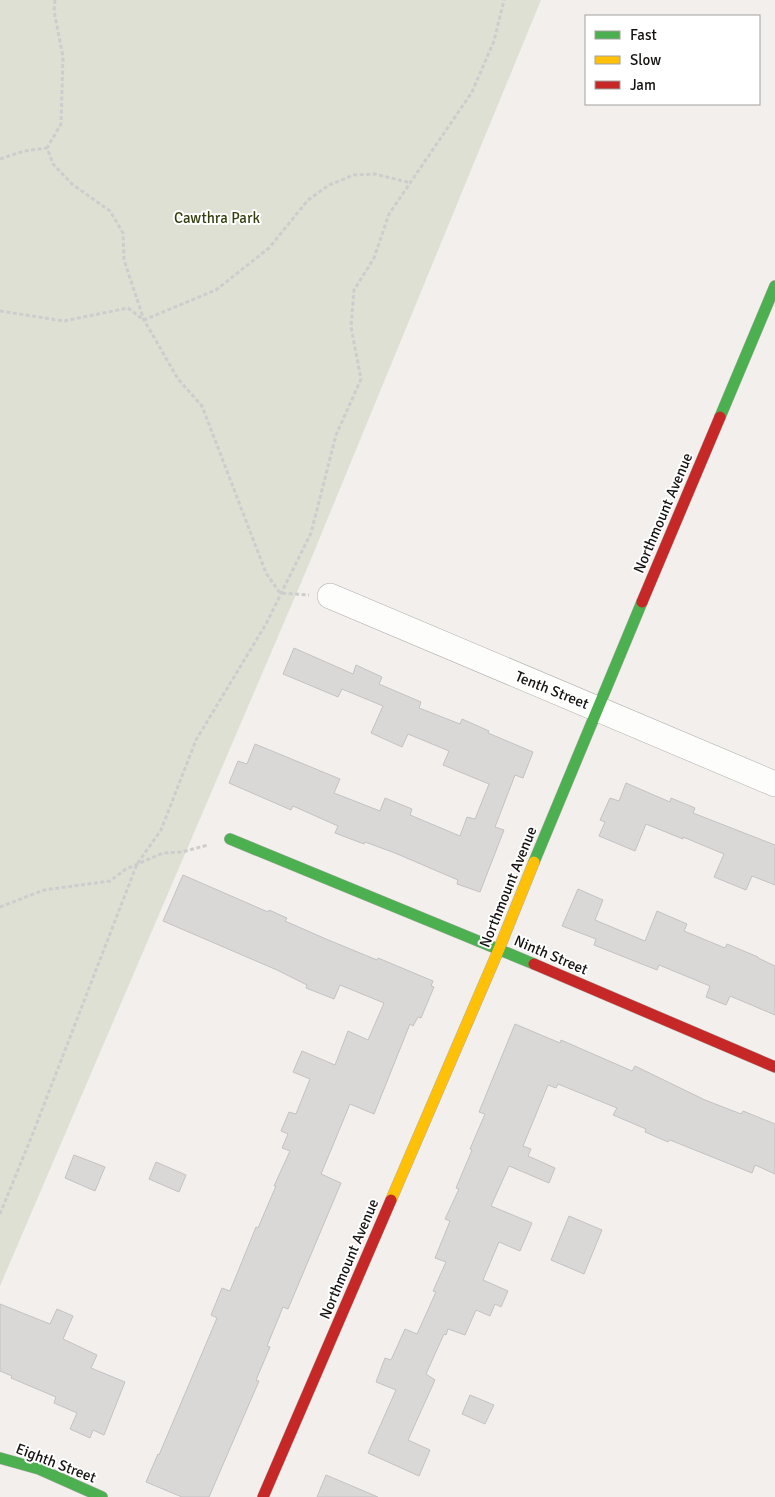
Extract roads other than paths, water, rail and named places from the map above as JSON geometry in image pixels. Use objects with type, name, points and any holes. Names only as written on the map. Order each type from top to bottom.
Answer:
[{"type":"street","name":"Northmount Avenue","points":[[263,1497],[499,949],[597,709],[775,286]]},
{"type":"street","name":"Tenth Street","points":[[330,596],[775,784]]},
{"type":"street","name":"Ninth Street","points":[[230,839],[473,940],[499,949],[775,1067]]},
{"type":"street","name":"Eighth Street","points":[[0,1458],[39,1469],[102,1497]]},
{"type":"park label","name":"Cawthra Park","points":[[217,218]]}]
